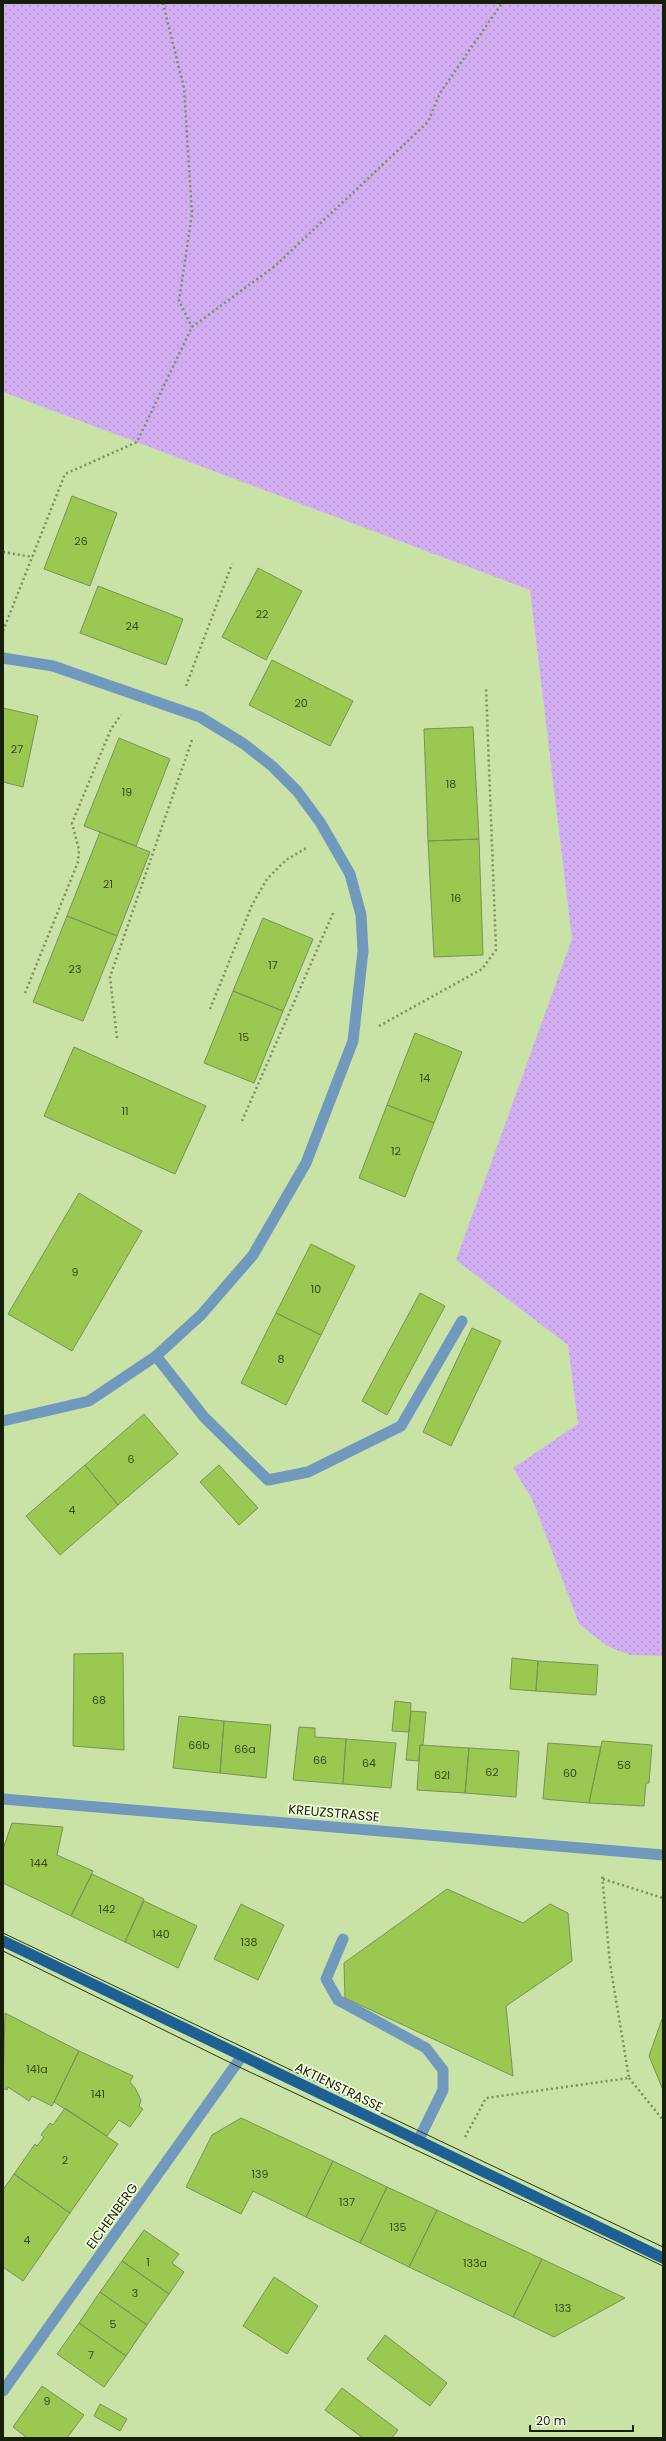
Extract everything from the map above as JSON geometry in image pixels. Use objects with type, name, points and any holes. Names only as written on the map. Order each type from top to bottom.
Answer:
[{"type":"main road","name":"AKTIENSTRASSE","points":[[3,1941],[663,2258]]},
{"type":"street","points":[[3,658],[53,666],[200,717],[244,744],[272,766],[297,791],[327,835],[350,874],[361,915],[363,951],[353,1041],[306,1163],[253,1255],[201,1315],[156,1356],[89,1401],[3,1421]]},
{"type":"street","points":[[156,1356],[204,1417],[268,1480],[308,1472],[401,1426],[462,1321]]},
{"type":"street","name":"KREUZSTRASSE","points":[[3,1798],[663,1855]]},
{"type":"street","points":[[343,1939],[326,1979],[338,2000],[426,2048],[442,2070],[443,2090],[418,2141]]},
{"type":"street","name":"EICHENBERG","points":[[3,2391],[242,2056]]},
{"type":"path","points":[[163,3],[184,88],[192,214],[179,301],[192,327]]},
{"type":"path","points":[[3,631],[65,474],[136,442],[192,327],[275,266],[428,122],[440,93],[502,3]]},
{"type":"path","points":[[3,552],[33,557]]},
{"type":"path","points":[[177,710],[232,564]]},
{"type":"path","points":[[353,1041],[482,969],[496,950],[486,688]]},
{"type":"path","points":[[26,994],[78,862],[79,850],[72,823],[111,729],[135,695]]},
{"type":"path","points":[[117,1038],[110,977],[200,717]]},
{"type":"path","points":[[210,1010],[252,905],[267,879],[286,860],[327,835]]},
{"type":"path","points":[[242,1121],[350,874]]},
{"type":"path","points":[[603,1879],[663,1898]]},
{"type":"path","points":[[602,1888],[610,1964],[629,2078],[663,2120]]},
{"type":"path","points":[[455,2159],[486,2098],[629,2078]]},
{"type":"shaded area","points":[[3,3],[663,3],[663,1656],[630,1655],[607,1646],[579,1624],[533,1501],[513,1468],[578,1424],[568,1345],[456,1260],[572,939],[530,590],[3,392]]},
{"type":"building","points":[[72,496],[117,513],[90,586],[44,569]]},
{"type":"building","points":[[258,568],[302,591],[266,660],[222,637]]},
{"type":"building","points":[[98,586],[183,619],[166,665],[80,633]]},
{"type":"building","points":[[272,660],[353,701],[330,746],[249,705]]},
{"type":"building","points":[[3,708],[38,716],[23,787],[3,782]]},
{"type":"building","points":[[473,727],[479,839],[428,841],[424,729]]},
{"type":"building","points":[[119,738],[170,759],[136,846],[84,826]]},
{"type":"building","points":[[100,832],[150,852],[117,936],[67,916]]},
{"type":"building","points":[[479,839],[483,955],[434,957],[428,841]]},
{"type":"building","points":[[67,916],[117,936],[83,1021],[33,1002]]},
{"type":"building","points":[[263,918],[313,939],[283,1011],[233,991]]},
{"type":"building","points":[[233,991],[283,1011],[254,1083],[204,1063]]},
{"type":"building","points":[[415,1033],[462,1052],[434,1123],[387,1105]]},
{"type":"building","points":[[74,1047],[206,1106],[175,1174],[44,1116]]},
{"type":"building","points":[[387,1105],[434,1123],[405,1197],[359,1178]]},
{"type":"building","points":[[79,1193],[142,1231],[72,1351],[8,1314]]},
{"type":"building","points":[[311,1244],[355,1266],[321,1335],[276,1313]]},
{"type":"building","points":[[420,1293],[445,1306],[387,1415],[362,1401]]},
{"type":"building","points":[[276,1313],[321,1335],[286,1405],[241,1383]]},
{"type":"building","points":[[472,1328],[501,1341],[451,1446],[423,1432]]},
{"type":"building","points":[[144,1414],[178,1454],[118,1505],[85,1465]]},
{"type":"building","points":[[85,1465],[118,1505],[60,1555],[26,1516]]},
{"type":"building","points":[[219,1465],[258,1508],[239,1525],[200,1482]]},
{"type":"building","points":[[123,1653],[124,1750],[73,1746],[74,1654]]},
{"type":"building","points":[[512,1658],[538,1661],[536,1691],[510,1689]]},
{"type":"building","points":[[538,1661],[598,1665],[596,1695],[536,1691]]},
{"type":"building","points":[[395,1701],[411,1703],[409,1732],[392,1731]]},
{"type":"building","points":[[411,1711],[426,1712],[423,1745],[420,1745],[419,1761],[406,1760]]},
{"type":"building","points":[[179,1716],[224,1721],[220,1773],[173,1768]]},
{"type":"building","points":[[224,1721],[271,1725],[266,1778],[220,1773]]},
{"type":"building","points":[[299,1727],[315,1728],[315,1737],[346,1739],[343,1784],[293,1780]]},
{"type":"building","points":[[346,1739],[396,1743],[391,1788],[343,1784]]},
{"type":"building","points":[[602,1741],[652,1745],[649,1783],[646,1783],[644,1806],[589,1803]]},
{"type":"building","points":[[548,1743],[601,1747],[589,1803],[543,1799]]},
{"type":"building","points":[[420,1745],[469,1748],[465,1793],[417,1790]]},
{"type":"building","points":[[469,1748],[519,1751],[516,1797],[465,1793]]},
{"type":"building","points":[[12,1823],[63,1827],[57,1855],[93,1871],[71,1916],[3,1883],[3,1849]]},
{"type":"building","points":[[92,1874],[144,1899],[125,1942],[71,1916]]},
{"type":"building","points":[[447,1889],[523,1923],[550,1904],[568,1913],[572,1961],[506,2006],[513,2076],[345,1998],[344,1963]]},
{"type":"building","points":[[144,1901],[197,1926],[178,1968],[125,1942]]},
{"type":"building","points":[[241,1904],[284,1925],[258,1980],[214,1959]]},
{"type":"building","points":[[5,2013],[79,2051],[52,2106],[32,2096],[29,2101],[8,2087],[7,2090],[3,2088]]},
{"type":"building","points":[[662,2019],[663,2020],[663,2090],[649,2056]]},
{"type":"building","points":[[79,2051],[133,2076],[130,2082],[141,2100],[139,2106],[143,2109],[130,2127],[119,2120],[107,2136],[54,2102]]},
{"type":"building","points":[[65,2108],[118,2144],[70,2213],[14,2174],[35,2144],[37,2146],[44,2137],[41,2135],[50,2123],[53,2125]]},
{"type":"building","points":[[241,2118],[333,2161],[306,2217],[253,2191],[241,2214],[186,2187],[212,2135]]},
{"type":"building","points":[[333,2161],[387,2187],[360,2243],[306,2217]]},
{"type":"building","points":[[14,2174],[70,2213],[23,2281],[3,2267],[3,2190]]},
{"type":"building","points":[[387,2187],[437,2210],[409,2267],[360,2243]]},
{"type":"building","points":[[437,2210],[542,2259],[513,2317],[409,2267]]},
{"type":"building","points":[[144,2230],[179,2254],[172,2263],[184,2272],[169,2294],[122,2261]]},
{"type":"building","points":[[542,2259],[625,2298],[554,2337],[513,2317]]},
{"type":"building","points":[[122,2261],[169,2294],[147,2325],[100,2292]]},
{"type":"building","points":[[274,2277],[318,2306],[287,2354],[243,2326]]},
{"type":"building","points":[[100,2292],[147,2325],[126,2356],[79,2323]]},
{"type":"building","points":[[79,2323],[126,2356],[104,2387],[57,2354]]},
{"type":"building","points":[[385,2335],[447,2383],[430,2406],[367,2359]]},
{"type":"building","points":[[42,2386],[84,2415],[67,2438],[27,2438],[13,2427]]},
{"type":"building","points":[[342,2388],[398,2430],[392,2438],[363,2438],[325,2410]]},
{"type":"building","points":[[100,2404],[127,2419],[120,2431],[94,2416]]},
{"type":"tram line","points":[[3,1933],[663,2247]]},
{"type":"tram line","points":[[3,1951],[237,2066],[663,2266]]}]
